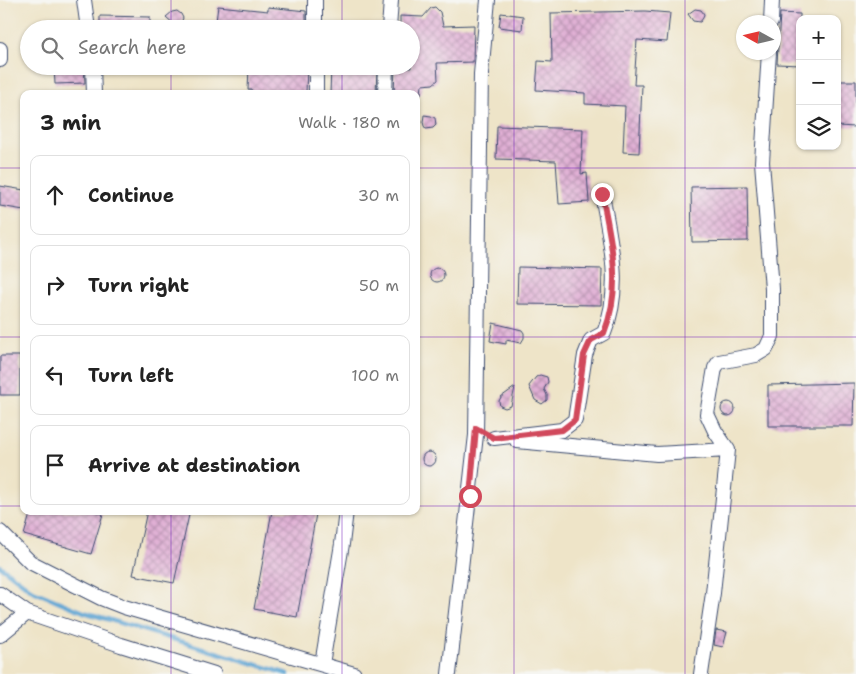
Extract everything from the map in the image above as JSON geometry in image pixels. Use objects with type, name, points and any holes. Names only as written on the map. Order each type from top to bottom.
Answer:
[{"type":"street","points":[[84,0],[87,20]]},
{"type":"street","points":[[315,0],[315,20]]},
{"type":"street","points":[[390,20],[391,0]]},
{"type":"street","points":[[449,674],[476,428],[481,74],[488,0]]},
{"type":"street","points":[[771,15],[772,0]]},
{"type":"street","points":[[0,49],[0,60]]},
{"type":"street","points":[[701,674],[713,593],[728,450],[715,431],[707,414],[715,368],[719,362],[756,355],[766,350],[772,336],[772,288],[762,162],[768,60]]},
{"type":"street","points":[[93,75],[94,90]]},
{"type":"street","points":[[316,75],[316,90]]},
{"type":"street","points":[[384,90],[385,75]]},
{"type":"street","points":[[494,438],[562,430],[575,420],[584,355],[591,340],[604,333],[612,304],[615,265],[602,194]]},
{"type":"street","points":[[476,428],[494,438],[657,454],[728,450]]},
{"type":"street","points":[[322,664],[346,515]]},
{"type":"street","points":[[0,532],[30,562],[100,598],[124,607],[354,674]]},
{"type":"street","points":[[0,594],[27,613],[214,674]]},
{"type":"street","points":[[1,637],[27,613]]},
{"type":"building","points":[[218,6],[268,11],[268,7],[306,11],[306,20],[216,20]]},
{"type":"building","points":[[435,7],[440,12],[443,26],[474,25],[473,62],[437,63],[438,80],[433,84],[422,85],[421,94],[420,90],[394,90],[395,75],[420,75],[420,20],[400,20],[400,16],[423,17],[431,8]]},
{"type":"building","points":[[695,9],[701,10],[704,14],[700,22],[693,21],[688,14]]},
{"type":"building","points":[[177,11],[181,14],[182,20],[169,20],[166,17],[172,12]]},
{"type":"building","points":[[645,11],[670,13],[667,42],[637,40],[634,85],[642,85],[639,153],[623,152],[625,106],[585,104],[585,93],[536,90],[538,61],[552,62],[551,13]]},
{"type":"building","points":[[501,13],[523,16],[522,30],[499,27]]},
{"type":"building","points":[[780,13],[800,14],[796,15],[796,65],[777,64],[777,60],[781,60]]},
{"type":"building","points":[[100,16],[150,17],[150,20],[100,20]]},
{"type":"building","points":[[54,75],[85,75],[85,83],[55,84]]},
{"type":"building","points":[[249,75],[307,75],[306,90],[248,90]]},
{"type":"building","points":[[331,75],[377,75],[376,90],[330,90]]},
{"type":"building","points":[[841,81],[856,81],[856,127],[841,126]]},
{"type":"building","points":[[424,115],[435,118],[436,125],[433,128],[426,129],[423,122]]},
{"type":"building","points":[[497,126],[583,129],[581,174],[587,173],[589,202],[559,204],[556,161],[496,159]]},
{"type":"building","points":[[0,186],[20,189],[20,209],[0,206]]},
{"type":"building","points":[[747,186],[748,241],[692,242],[691,187]]},
{"type":"building","points":[[518,267],[602,269],[601,305],[517,304]]},
{"type":"building","points":[[437,268],[442,270],[444,275],[442,280],[437,282],[432,280],[430,275],[432,270]]},
{"type":"building","points":[[493,323],[522,330],[524,338],[521,343],[506,340],[506,344],[490,341]]},
{"type":"building","points":[[0,356],[20,356],[20,395],[0,395]]},
{"type":"building","points":[[540,375],[547,377],[548,382],[544,389],[547,400],[542,404],[535,400],[529,386]]},
{"type":"building","points":[[854,383],[853,426],[768,426],[768,385]]},
{"type":"building","points":[[515,387],[511,406],[505,408],[500,406],[499,401],[501,397]]},
{"type":"building","points":[[728,402],[733,404],[735,409],[733,414],[728,416],[723,414],[721,409],[723,404]]},
{"type":"building","points":[[429,452],[434,454],[436,459],[434,464],[429,466],[424,464],[422,459],[424,454]]},
{"type":"building","points":[[30,515],[103,515],[91,554],[24,535]]},
{"type":"building","points":[[146,515],[189,515],[174,583],[133,575]]},
{"type":"building","points":[[271,515],[316,515],[297,617],[254,609]]},
{"type":"building","points":[[716,630],[727,632],[723,647],[714,645]]},
{"type":"waterway","points":[[0,566],[33,591],[84,612],[288,674]]},
{"type":"route","points":[[470,496],[476,428],[494,438],[562,430],[575,420],[584,355],[591,340],[604,333],[612,304],[615,265],[602,194]]}]
